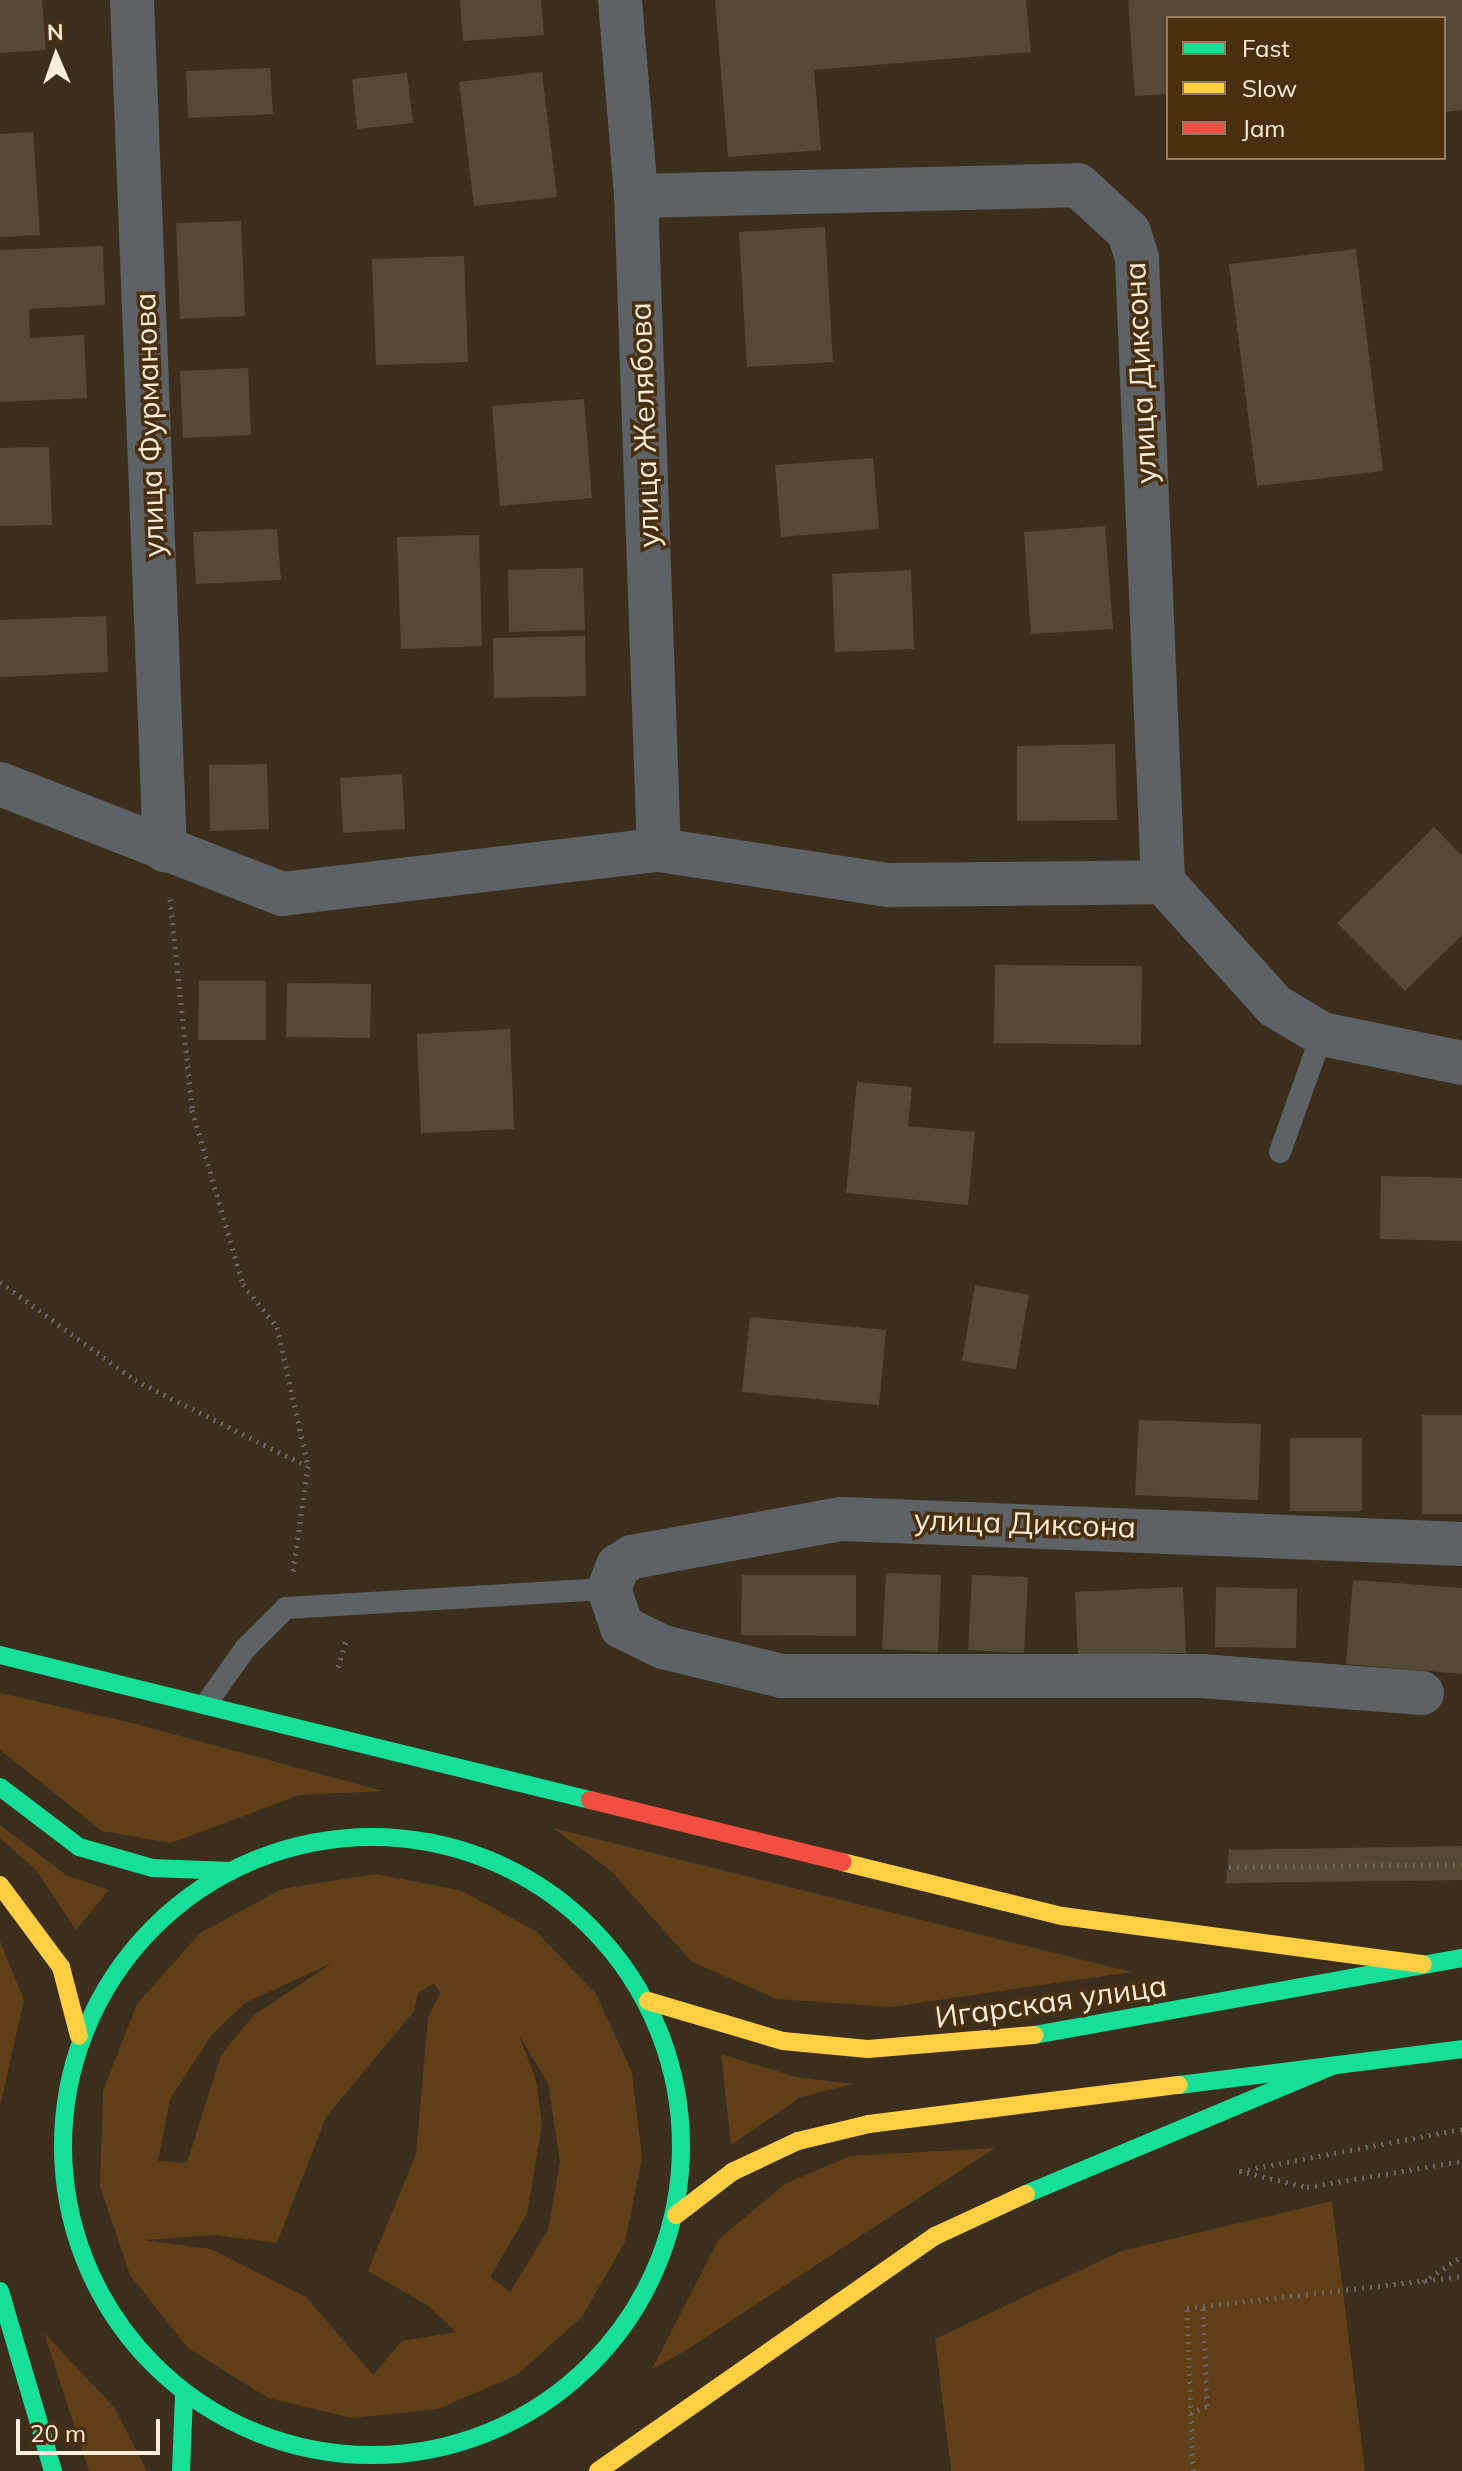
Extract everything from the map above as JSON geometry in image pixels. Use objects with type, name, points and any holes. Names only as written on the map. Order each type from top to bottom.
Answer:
[{"type":"main road","points":[[0,1655],[1062,1916],[1423,1964]]},
{"type":"main road","points":[[0,1787],[79,1847],[152,1868],[231,1871]]},
{"type":"main road","points":[[419,1840],[445,1848],[511,1869],[591,1925],[648,2001],[675,2070],[684,2143],[676,2215],[643,2301],[585,2374],[508,2426],[432,2449],[366,2454],[283,2441],[233,2424],[184,2395],[134,2343],[88,2269],[66,2185],[67,2098],[79,2036],[114,1966],[163,1912],[231,1871],[322,1841],[419,1840]]},
{"type":"main road","points":[[0,1885],[61,1967],[79,2036]]},
{"type":"main road","name":"Игарская улица","points":[[648,2001],[783,2041],[868,2049],[963,2045],[1462,1958]]},
{"type":"main road","points":[[676,2215],[772,2154],[869,2124],[1462,2049]]},
{"type":"main road","points":[[598,2471],[935,2236],[1140,2141],[1332,2066]]},
{"type":"main road","points":[[0,2291],[53,2471]]},
{"type":"main road","points":[[181,2471],[184,2395]]},
{"type":"main road","points":[[342,2471],[366,2454]]},
{"type":"street","name":"улица Фурманова","points":[[132,0],[165,850]]},
{"type":"street","name":"улица Желябова","points":[[620,0],[636,196],[659,850]]},
{"type":"street","name":"улица Диксона","points":[[636,196],[1078,185],[1129,232],[1137,259],[1163,882]]},
{"type":"street","points":[[0,784],[252,886],[308,894],[659,850],[889,885],[1163,882],[1275,1006],[1322,1034],[1462,1063]]},
{"type":"street","name":"улица Диксона","points":[[609,1589],[618,1566],[632,1557],[842,1519],[1462,1544]]},
{"type":"street","points":[[609,1589],[622,1627],[663,1647],[782,1676],[1202,1676],[1422,1693]]},
{"type":"lane","points":[[1280,1152],[1322,1034]]},
{"type":"lane","points":[[206,1704],[245,1649],[286,1608],[609,1589]]},
{"type":"path","points":[[165,850],[192,1110],[243,1284],[277,1327],[308,1466],[286,1608]]},
{"type":"path","points":[[0,1282],[135,1380],[308,1466]]},
{"type":"path","points":[[338,1667],[342,1651]]},
{"type":"path","points":[[1229,1867],[1462,1864]]},
{"type":"path","points":[[1462,2129],[1239,2171],[1307,2187],[1462,2161]]},
{"type":"path","points":[[1419,2285],[1462,2256]]},
{"type":"path","points":[[1193,2471],[1187,2308],[1419,2285],[1462,2276]]},
{"type":"path","points":[[1190,2413],[1207,2406],[1203,2307]]},
{"type":"shaded area","points":[[0,1693],[132,1723],[383,1791],[299,1795],[171,1843],[102,1831],[0,1750]]},
{"type":"shaded area","points":[[0,1825],[66,1875],[109,1890],[76,1930],[36,1870],[0,1838]]},
{"type":"shaded area","points":[[553,1828],[1132,1972],[891,2007],[777,1999],[692,1962],[610,1870]]},
{"type":"shaded area","points":[[375,1874],[460,1890],[536,1931],[596,1994],[632,2072],[642,2158],[625,2242],[582,2317],[517,2375],[438,2409],[352,2418],[268,2398],[188,2348],[130,2275],[100,2186],[103,2091],[137,2004],[200,1933],[282,1889]],"holes":[[[332,1963],[253,2016],[221,2055],[187,2163],[158,2161],[170,2099],[211,2036],[245,2003]],[[434,1983],[440,1993],[428,2017],[416,2154],[368,2271],[427,2305],[456,2332],[402,2341],[373,2375],[306,2297],[211,2249],[144,2240],[215,2235],[277,2243],[326,2117],[414,2011],[418,1993]],[[519,2035],[548,2083],[560,2162],[548,2230],[510,2292],[490,2277],[527,2214],[542,2124],[536,2080]]]},
{"type":"shaded area","points":[[0,1941],[24,2000],[0,2106]]},
{"type":"shaded area","points":[[721,2054],[796,2077],[853,2084],[801,2097],[731,2145]]},
{"type":"shaded area","points":[[995,2148],[685,2351],[652,2369],[719,2239],[785,2184],[850,2156]]},
{"type":"shaded area","points":[[1332,2201],[1365,2471],[951,2471],[935,2339],[1121,2251]]},
{"type":"shaded area","points":[[44,2333],[114,2407],[147,2471],[89,2471]]},
{"type":"building","points":[[0,0],[42,0],[46,50],[0,53]]},
{"type":"building","points":[[460,0],[541,0],[544,35],[463,41]]},
{"type":"building","points":[[715,0],[1026,0],[1031,52],[814,70],[821,150],[728,157]]},
{"type":"building","points":[[1128,0],[1462,0],[1462,110],[1446,112],[1446,16],[1166,16],[1166,94],[1135,96]]},
{"type":"building","points":[[270,68],[273,114],[188,118],[186,71]]},
{"type":"building","points":[[542,72],[557,197],[474,206],[459,82]]},
{"type":"building","points":[[407,73],[413,123],[357,129],[352,79]]},
{"type":"building","points":[[33,132],[40,235],[0,237],[0,134]]},
{"type":"building","points":[[241,221],[245,316],[180,319],[176,223]]},
{"type":"building","points":[[825,227],[833,362],[747,367],[739,232]]},
{"type":"building","points":[[103,246],[105,305],[29,309],[30,338],[84,335],[87,398],[0,402],[0,250]]},
{"type":"building","points":[[1356,249],[1383,471],[1257,486],[1229,264]]},
{"type":"building","points":[[464,256],[468,362],[376,365],[372,259]]},
{"type":"building","points":[[248,368],[251,435],[183,438],[180,371]]},
{"type":"building","points":[[584,399],[592,498],[500,506],[492,406]]},
{"type":"building","points":[[49,447],[52,525],[0,526],[0,448]]},
{"type":"building","points":[[873,458],[879,529],[781,537],[775,465]]},
{"type":"building","points":[[1105,526],[1113,629],[1031,634],[1024,532]]},
{"type":"building","points":[[277,529],[281,580],[196,584],[193,532]]},
{"type":"building","points":[[479,535],[482,646],[401,649],[397,537]]},
{"type":"building","points":[[583,568],[585,630],[509,632],[508,570]]},
{"type":"building","points":[[911,570],[914,649],[835,652],[832,574]]},
{"type":"building","points":[[106,616],[108,672],[0,677],[0,620]]},
{"type":"building","points":[[585,636],[586,696],[494,698],[493,638]]},
{"type":"building","points":[[1115,744],[1117,820],[1017,821],[1017,746]]},
{"type":"building","points":[[267,764],[269,829],[210,831],[209,765]]},
{"type":"building","points":[[402,774],[405,829],[343,833],[340,778]]},
{"type":"building","points":[[1434,827],[1462,856],[1462,935],[1405,991],[1337,923]]},
{"type":"building","points":[[995,965],[1142,966],[1141,1045],[994,1043]]},
{"type":"building","points":[[199,981],[266,981],[266,1040],[198,1040]]},
{"type":"building","points":[[287,983],[371,984],[370,1038],[286,1037]]},
{"type":"building","points":[[510,1029],[514,1129],[421,1133],[417,1034]]},
{"type":"building","points":[[857,1082],[912,1087],[908,1126],[975,1132],[968,1205],[846,1193]]},
{"type":"building","points":[[1381,1176],[1462,1178],[1462,1241],[1380,1239]]},
{"type":"building","points":[[975,1285],[1029,1295],[1016,1369],[962,1361]]},
{"type":"building","points":[[750,1317],[886,1330],[879,1405],[742,1392]]},
{"type":"building","points":[[1422,1415],[1462,1415],[1462,1514],[1422,1514]]},
{"type":"building","points":[[1139,1420],[1261,1424],[1258,1500],[1135,1495]]},
{"type":"building","points":[[1290,1438],[1362,1438],[1362,1511],[1290,1511]]},
{"type":"building","points":[[886,1573],[941,1575],[938,1652],[882,1649]]},
{"type":"building","points":[[742,1575],[856,1575],[856,1636],[741,1635]]},
{"type":"building","points":[[972,1575],[1028,1577],[1024,1653],[968,1650]]},
{"type":"building","points":[[1353,1580],[1462,1588],[1462,1674],[1346,1664]]},
{"type":"building","points":[[1183,1587],[1186,1653],[1078,1656],[1075,1592]]},
{"type":"building","points":[[1216,1587],[1297,1589],[1296,1648],[1215,1647]]},
{"type":"building","points":[[1462,1846],[1462,1880],[1226,1883],[1229,1850]]},
{"type":"traffic: fast","points":[[0,1655],[590,1800]]},
{"type":"traffic: fast","points":[[0,1787],[79,1847],[152,1868],[231,1871]]},
{"type":"traffic: fast","points":[[372,1837],[432,1843],[490,1861],[544,1889],[590,1928],[629,1974],[657,2028],[675,2086],[681,2146],[675,2206],[657,2264],[629,2318],[590,2364],[544,2403],[490,2431],[432,2449],[372,2455],[312,2449],[254,2431],[200,2403],[154,2364],[115,2318],[87,2264],[69,2206],[63,2146],[69,2086],[87,2028],[115,1974],[154,1928],[200,1889],[254,1861],[312,1843],[372,1837]]},
{"type":"traffic: fast","points":[[1034,2035],[1462,1958]]},
{"type":"traffic: fast","points":[[1179,2085],[1462,2049]]},
{"type":"traffic: fast","points":[[1026,2194],[1332,2066]]},
{"type":"traffic: fast","points":[[0,2291],[53,2471]]},
{"type":"traffic: fast","points":[[181,2471],[184,2395]]},
{"type":"traffic: slow","points":[[842,1862],[1062,1916],[1423,1964]]},
{"type":"traffic: slow","points":[[0,1885],[61,1967],[79,2036]]},
{"type":"traffic: slow","points":[[648,2001],[783,2041],[868,2049],[1034,2035]]},
{"type":"traffic: slow","points":[[676,2215],[732,2172],[798,2141],[869,2124],[1179,2085]]},
{"type":"traffic: slow","points":[[598,2471],[935,2236],[1026,2194]]},
{"type":"traffic: jam","points":[[590,1800],[842,1862]]}]
